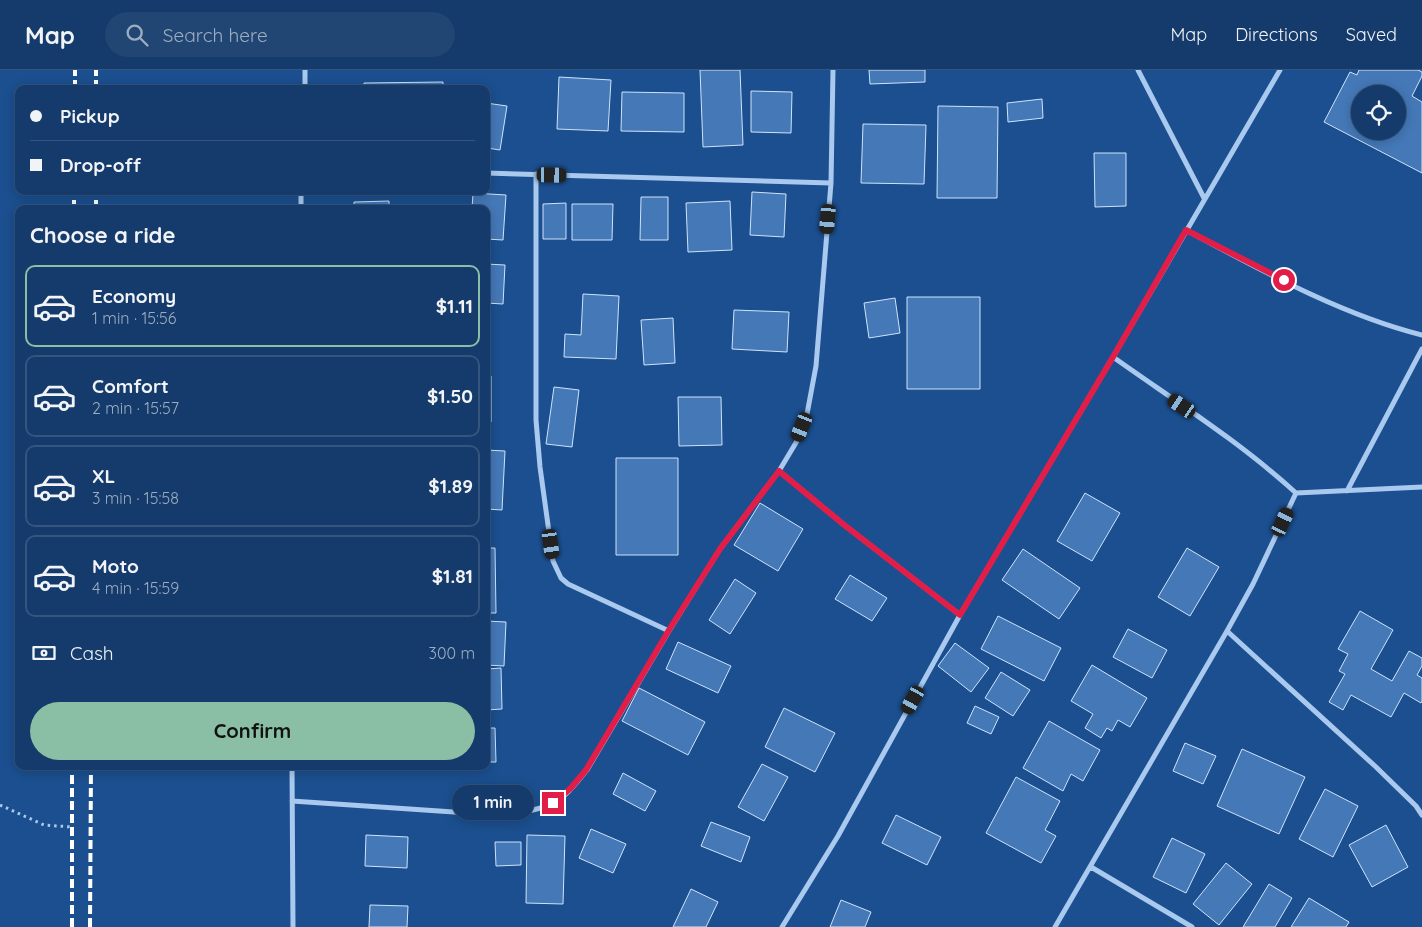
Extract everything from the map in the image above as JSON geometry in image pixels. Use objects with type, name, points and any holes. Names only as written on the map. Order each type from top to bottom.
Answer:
[{"type":"street","points":[[305,70],[305,85]]},
{"type":"street","points":[[292,801],[483,814],[531,810],[553,803],[570,789],[586,770],[669,630],[720,549],[779,471],[796,441],[808,414],[816,366],[831,183],[833,70]]},
{"type":"street","points":[[1138,70],[1204,198]]},
{"type":"street","points":[[782,927],[838,836],[960,615],[1280,70]]},
{"type":"street","points":[[490,173],[831,183]]},
{"type":"street","points":[[536,174],[536,420],[540,467],[553,561],[561,578],[568,584],[669,630]]},
{"type":"street","points":[[1186,230],[1269,274],[1338,305],[1377,322],[1422,335]]},
{"type":"street","points":[[1347,492],[1422,349]]},
{"type":"street","points":[[1113,357],[1216,429],[1260,462],[1296,493],[1422,488]]},
{"type":"street","points":[[779,471],[843,524],[960,615]]},
{"type":"street","points":[[1055,927],[1227,631],[1253,584],[1296,493]]},
{"type":"street","points":[[1227,631],[1376,767],[1416,806],[1422,815]]},
{"type":"street","points":[[292,770],[293,927]]},
{"type":"street","points":[[1091,867],[1192,927]]},
{"type":"path","points":[[0,805],[44,825],[72,827]]},
{"type":"building","points":[[700,70],[740,70],[743,145],[703,147]]},
{"type":"building","points":[[869,70],[925,70],[925,82],[870,84]]},
{"type":"building","points":[[1359,70],[1418,70],[1422,72],[1422,76],[1412,96],[1422,102],[1422,173],[1359,140],[1406,140],[1406,85],[1351,85],[1351,136],[1324,122],[1350,72],[1357,75]]},
{"type":"building","points":[[559,77],[611,80],[608,131],[557,129]]},
{"type":"building","points":[[443,82],[443,85],[364,85],[364,83]]},
{"type":"building","points":[[751,91],[792,92],[791,133],[751,132]]},
{"type":"building","points":[[622,92],[684,93],[684,132],[621,131]]},
{"type":"building","points":[[1042,99],[1043,118],[1008,122],[1007,103]]},
{"type":"building","points":[[490,104],[507,106],[500,150],[490,148]]},
{"type":"building","points":[[938,106],[998,107],[997,198],[937,198]]},
{"type":"building","points":[[863,124],[926,125],[924,184],[861,183]]},
{"type":"building","points":[[1094,153],[1126,153],[1126,206],[1095,207]]},
{"type":"building","points":[[752,192],[786,194],[784,237],[750,235]]},
{"type":"building","points":[[473,195],[506,195],[503,240],[490,239],[490,205],[472,205]]},
{"type":"building","points":[[641,197],[668,197],[668,240],[640,240]]},
{"type":"building","points":[[389,201],[389,205],[354,205],[354,202]]},
{"type":"building","points":[[730,201],[732,250],[688,252],[686,203]]},
{"type":"building","points":[[566,203],[566,239],[543,239],[543,204]]},
{"type":"building","points":[[572,204],[613,204],[612,240],[572,240]]},
{"type":"building","points":[[490,264],[505,265],[503,304],[490,303]]},
{"type":"building","points":[[583,294],[619,296],[616,359],[564,357],[565,334],[581,335]]},
{"type":"building","points":[[907,297],[980,297],[980,389],[907,389]]},
{"type":"building","points":[[895,298],[900,333],[869,338],[864,303]]},
{"type":"building","points":[[734,310],[789,312],[787,352],[732,349]]},
{"type":"building","points":[[673,318],[675,363],[644,365],[641,320]]},
{"type":"building","points":[[490,376],[491,376],[490,422]]},
{"type":"building","points":[[554,387],[579,390],[572,447],[546,444]]},
{"type":"building","points":[[678,397],[721,397],[722,445],[679,446]]},
{"type":"building","points":[[490,450],[505,451],[502,510],[490,509]]},
{"type":"building","points":[[616,458],[678,458],[678,555],[616,555]]},
{"type":"building","points":[[1085,493],[1120,513],[1092,561],[1057,541]]},
{"type":"building","points":[[760,503],[803,529],[778,571],[734,545]]},
{"type":"building","points":[[490,548],[495,548],[496,613],[490,613]]},
{"type":"building","points":[[1187,548],[1219,567],[1190,616],[1158,597]]},
{"type":"building","points":[[1023,549],[1080,588],[1059,619],[1002,580]]},
{"type":"building","points":[[850,575],[887,598],[872,621],[835,599]]},
{"type":"building","points":[[735,579],[756,593],[730,634],[709,620]]},
{"type":"building","points":[[1360,611],[1393,630],[1371,669],[1392,681],[1409,651],[1422,658],[1422,666],[1417,675],[1422,678],[1421,703],[1404,693],[1391,717],[1351,695],[1343,710],[1329,702],[1345,674],[1339,671],[1348,654],[1338,649]]},
{"type":"building","points":[[998,616],[1061,648],[1044,681],[981,649]]},
{"type":"building","points":[[490,621],[506,622],[504,666],[490,665]]},
{"type":"building","points":[[1128,629],[1167,650],[1152,678],[1113,657]]},
{"type":"building","points":[[678,642],[731,666],[718,693],[666,669]]},
{"type":"building","points":[[955,643],[989,668],[971,692],[938,666]]},
{"type":"building","points":[[1092,665],[1147,698],[1130,727],[1118,720],[1112,731],[1107,728],[1101,738],[1085,728],[1093,714],[1071,701]]},
{"type":"building","points":[[501,668],[502,709],[490,710],[490,669]]},
{"type":"building","points":[[1001,672],[1030,690],[1013,716],[985,698]]},
{"type":"building","points":[[639,688],[705,722],[688,755],[622,721]]},
{"type":"building","points":[[975,706],[999,717],[991,734],[967,723]]},
{"type":"building","points":[[784,708],[835,733],[815,772],[765,747]]},
{"type":"building","points":[[1049,721],[1100,750],[1083,781],[1071,774],[1063,791],[1023,768]]},
{"type":"building","points":[[490,728],[495,728],[496,762],[490,762]]},
{"type":"building","points":[[1185,743],[1216,756],[1203,784],[1173,771]]},
{"type":"building","points":[[1242,749],[1305,777],[1279,834],[1217,806]]},
{"type":"building","points":[[762,764],[788,777],[764,821],[738,807]]},
{"type":"building","points":[[623,773],[656,791],[645,811],[613,794]]},
{"type":"building","points":[[1016,777],[1060,801],[1045,830],[1056,836],[1041,863],[986,833]]},
{"type":"building","points":[[1325,789],[1358,806],[1333,857],[1299,839]]},
{"type":"building","points":[[896,815],[941,837],[927,865],[882,843]]},
{"type":"building","points":[[711,822],[750,837],[741,862],[701,846]]},
{"type":"building","points":[[1386,825],[1408,867],[1372,887],[1349,845]]},
{"type":"building","points":[[591,829],[626,844],[613,873],[579,858]]},
{"type":"building","points":[[366,835],[408,837],[407,868],[365,866]]},
{"type":"building","points":[[527,835],[565,836],[563,904],[526,903]]},
{"type":"building","points":[[1172,838],[1205,854],[1186,893],[1153,877]]},
{"type":"building","points":[[495,842],[521,842],[521,865],[496,866]]},
{"type":"building","points":[[1226,863],[1252,884],[1219,925],[1193,904]]},
{"type":"building","points":[[1269,884],[1292,898],[1275,927],[1243,927]]},
{"type":"building","points":[[691,889],[718,902],[706,927],[673,927]]},
{"type":"building","points":[[1309,898],[1349,922],[1346,927],[1291,927]]},
{"type":"building","points":[[841,900],[871,912],[865,927],[830,927]]},
{"type":"building","points":[[370,905],[408,906],[407,927],[369,927]]},
{"type":"railway","points":[[75,70],[75,85]]},
{"type":"railway","points":[[96,70],[96,85]]},
{"type":"railway","points":[[74,195],[74,205]]},
{"type":"railway","points":[[96,195],[96,205]]},
{"type":"railway","points":[[72,770],[72,927]]},
{"type":"railway","points":[[90,927],[91,770]]},
{"type":"route","points":[[553,803],[570,789],[586,770],[669,630],[720,549],[779,471],[843,524],[960,615],[1186,230],[1241,260],[1284,280]]}]
